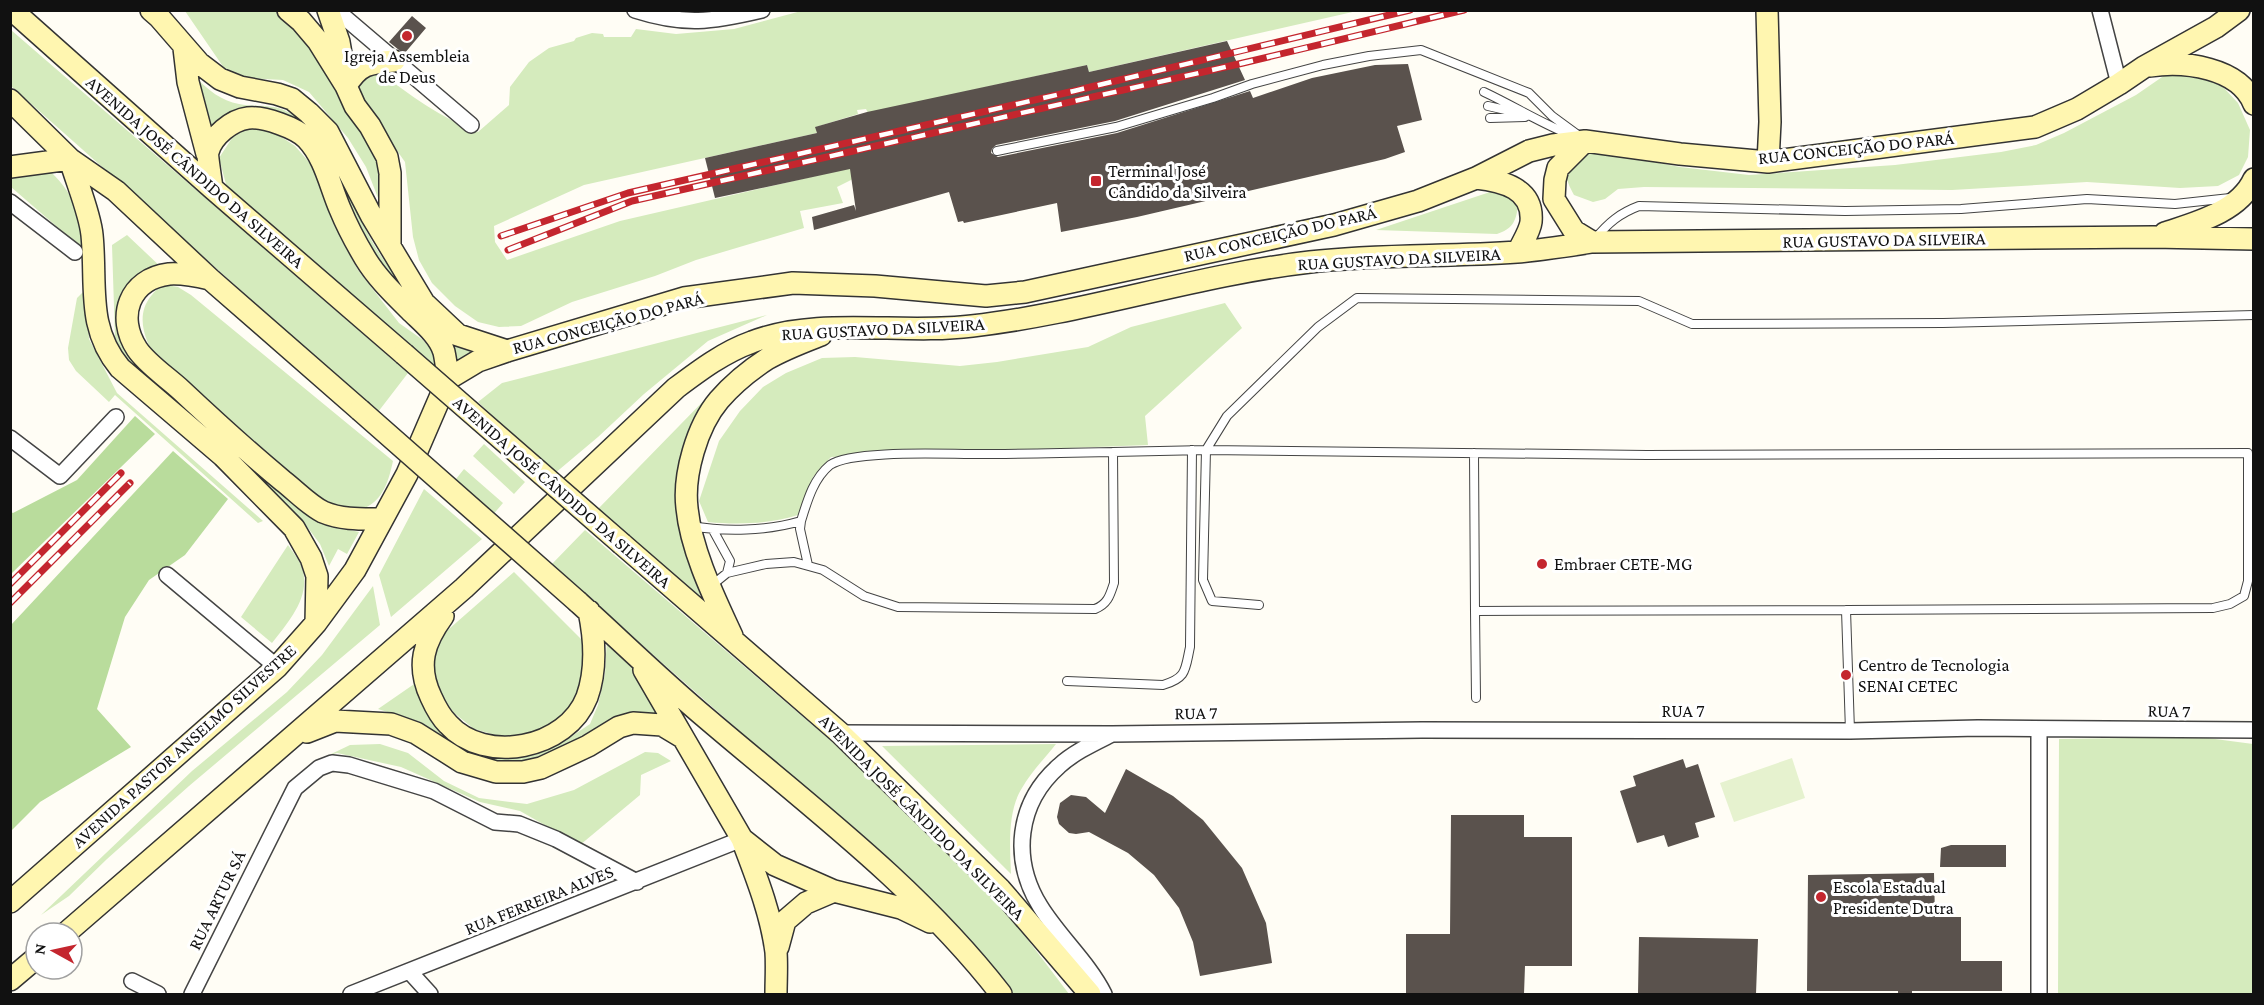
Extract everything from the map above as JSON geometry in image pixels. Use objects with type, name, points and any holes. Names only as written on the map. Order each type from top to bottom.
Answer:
[{"type":"main road","name":"AVENIDA JOSÉ CÂNDIDO DA SILVEIRA","points":[[12,10],[212,188],[840,733],[1000,889],[1090,994]]},
{"type":"main road","points":[[151,10],[184,48],[220,79],[240,87],[292,99],[309,113],[328,132],[391,249],[424,303],[458,335],[507,351]]},
{"type":"main road","points":[[288,10],[318,41],[387,157],[390,173],[391,249]]},
{"type":"main road","points":[[328,10],[339,42],[346,86]]},
{"type":"main road","name":"RUA CONCEIÇÃO DO PARÁ","points":[[448,379],[478,361],[507,351],[684,298],[793,283],[875,286],[986,296],[1025,292],[1334,225],[1418,201],[1476,178],[1529,151],[1585,141],[1680,154],[1768,162],[2035,127],[2077,109],[2144,67],[2216,27],[2239,10]]},
{"type":"main road","points":[[1767,17],[1770,122],[1768,162]]},
{"type":"main road","points":[[184,48],[188,82],[211,169],[212,188]]},
{"type":"main road","points":[[346,86],[356,70],[374,63],[394,61]]},
{"type":"main road","points":[[2144,67],[2170,63],[2222,73],[2237,81],[2251,97],[2253,104]]},
{"type":"main road","points":[[10,100],[70,159],[116,191],[210,279],[584,607],[703,716],[817,810],[908,892],[1001,994]]},
{"type":"main road","points":[[207,153],[216,136],[232,124],[248,118],[287,126],[307,138],[322,161],[340,211],[377,276],[429,328],[444,351],[448,379],[407,474],[382,519],[341,518],[322,512],[239,443],[139,351],[126,326],[126,312],[132,297],[140,287],[151,279],[169,274],[184,274],[210,279]]},
{"type":"main road","points":[[1585,141],[1558,168],[1554,180],[1554,199],[1574,231],[1592,242]]},
{"type":"main road","points":[[10,167],[70,159]]},
{"type":"main road","points":[[70,159],[92,232],[97,327],[108,354],[120,368],[223,456],[294,528],[311,558],[317,576],[316,623]]},
{"type":"main road","points":[[1476,178],[1499,181],[1516,187],[1530,203],[1531,223],[1518,252]]},
{"type":"main road","points":[[2153,237],[2218,213],[2241,196],[2253,179]]},
{"type":"main road","name":"RUA GUSTAVO DA SILVEIRA","points":[[464,588],[676,388],[713,361],[752,342],[786,332],[970,327],[1309,262],[1518,252],[1592,242],[2153,237],[2253,240]]},
{"type":"main road","points":[[736,645],[709,587],[687,507],[690,464],[696,443],[719,400],[750,372],[769,358],[837,329]]},
{"type":"main road","name":"AVENIDA PASTOR ANSELMO SILVESTRE","points":[[10,902],[277,667],[316,623],[355,570],[382,519]]},
{"type":"main road","points":[[464,588],[430,633],[423,653],[424,679],[436,708],[448,725],[471,740],[491,745],[513,747],[538,742],[558,732],[575,717],[586,699],[595,655],[594,635],[584,607]]},
{"type":"main road","points":[[80,921],[464,588]]},
{"type":"main road","points":[[633,651],[742,839],[771,925],[776,953],[776,994]]},
{"type":"main road","points":[[294,737],[335,721],[391,724],[416,733],[462,762],[496,772],[523,772],[541,768],[588,746],[619,727],[633,723],[662,725],[682,737]]},
{"type":"main road","points":[[742,839],[775,865],[834,891],[902,908],[943,928]]},
{"type":"main road","points":[[776,953],[785,921],[806,903],[834,891]]},
{"type":"main road","points":[[10,980],[24,968]]},
{"type":"street","points":[[336,10],[471,125]]},
{"type":"street","points":[[635,10],[658,18],[693,22],[762,10]]},
{"type":"street","points":[[2100,10],[2119,84]]},
{"type":"street","points":[[10,202],[75,252]]},
{"type":"street","points":[[10,438],[60,477],[116,417]]},
{"type":"street","points":[[167,575],[277,667]]},
{"type":"street","points":[[2038,994],[2040,729]]},
{"type":"street","name":"RUA 7","points":[[840,733],[2253,730]]},
{"type":"street","points":[[1061,734],[1063,748],[1061,764]]},
{"type":"street","name":"RUA 7","points":[[1104,994],[1041,908],[1028,885],[1022,862],[1026,814],[1037,789],[1061,764],[1112,734]]},
{"type":"street","name":"RUA ARTUR SÁ","points":[[192,994],[295,788],[319,768],[332,763],[349,765],[434,791],[495,822],[519,824],[556,839],[637,882]]},
{"type":"street","name":"RUA FERREIRA ALVES","points":[[351,994],[742,839]]},
{"type":"street","points":[[410,972],[430,994]]},
{"type":"street","points":[[132,981],[158,994]]},
{"type":"lane","points":[[997,151],[1116,127],[1214,98],[1252,84],[1323,65],[1369,56],[1421,50],[1529,93],[1552,116],[1585,141]]},
{"type":"lane","points":[[1484,92],[1536,117],[1552,128],[1585,141]]},
{"type":"lane","points":[[1488,106],[1536,117]]},
{"type":"lane","points":[[1490,118],[1536,117]]},
{"type":"lane","points":[[1592,242],[1606,225],[1623,212],[1639,206],[1845,211],[1962,209],[2087,199],[2175,204],[2241,196]]},
{"type":"lane","points":[[1259,605],[1212,602],[1203,580],[1206,450],[1227,416],[1318,327],[1356,298],[1640,301],[1692,324],[1943,323],[2253,315]]},
{"type":"lane","points":[[1068,681],[1163,685],[1178,681],[1186,668],[1190,647],[1192,450]]},
{"type":"lane","points":[[808,565],[800,529],[808,498],[817,480],[831,465],[850,458],[888,455],[1192,450],[1647,455],[2251,453],[2248,581],[2244,596],[2230,604],[2213,608],[1474,611]]},
{"type":"lane","points":[[709,587],[727,573],[766,564],[794,562],[823,570],[864,596],[898,607],[1095,609],[1104,606],[1114,583],[1113,453]]},
{"type":"lane","points":[[1474,453],[1476,698]]},
{"type":"lane","points":[[691,526],[713,530],[744,529],[801,521]]},
{"type":"lane","points":[[713,530],[730,561],[727,573]]},
{"type":"lane","points":[[1846,610],[1850,731]]},
{"type":"green space","points":[[805,10],[1357,11],[1089,72],[1087,65],[868,113],[866,109],[857,110],[858,114],[816,127],[817,133],[584,185],[494,226],[495,242],[507,260],[620,221],[859,166],[861,175],[837,187],[843,203],[800,211],[804,228],[696,260],[655,276],[572,302],[521,326],[499,327],[478,322],[455,306],[432,283],[419,260],[413,237],[405,162],[362,101],[357,85],[367,76],[379,72],[439,113],[478,132],[509,105],[510,87],[529,62],[549,48],[592,33],[603,34],[604,37],[631,37],[636,29],[676,34],[734,29]]},
{"type":"green space","points":[[185,11],[275,11],[308,41],[333,77],[337,95],[346,113],[367,137],[378,156],[385,216],[366,167],[348,138],[309,92],[283,80],[247,78],[224,68]]},
{"type":"green space","points":[[11,30],[408,373],[378,412],[11,86]]},
{"type":"green space","points":[[2165,75],[2197,75],[2223,87],[2238,103],[2250,130],[2248,157],[2239,175],[2218,186],[2180,188],[2087,182],[1952,190],[1644,187],[1618,189],[1605,199],[1593,202],[1574,195],[1567,179],[1567,170],[1575,154],[1600,152],[1680,167],[1749,175],[1895,165],[2001,152],[2036,145],[2064,133],[2136,95]]},
{"type":"green space","points":[[196,78],[221,98],[239,104],[284,110],[312,130],[337,164],[363,224],[385,262],[428,311],[477,354],[458,365],[441,332],[404,295],[371,253],[356,223],[338,173],[297,121],[281,112],[258,111],[212,133]]},
{"type":"green space","points":[[255,128],[274,132],[295,146],[316,170],[341,239],[358,270],[399,323],[423,340],[436,355],[443,376],[227,188],[219,158],[236,132]]},
{"type":"green space","points":[[51,172],[60,181],[76,208],[85,251],[11,187],[11,176]]},
{"type":"green space","points":[[1493,191],[1504,193],[1518,206],[1512,224],[1497,234],[1376,230]]},
{"type":"green space","points":[[127,235],[163,269],[120,333],[307,512],[324,524],[359,532],[347,554],[338,549],[329,566],[320,544],[302,520],[124,356],[115,338],[112,245]]},
{"type":"green space","points":[[166,285],[178,287],[191,295],[393,461],[386,486],[371,505],[350,511],[321,503],[159,363],[146,339],[143,313],[151,296],[157,289]]},
{"type":"green space","points":[[87,288],[89,339],[117,393],[263,521],[258,523],[115,395],[109,402],[76,371],[69,360],[68,348],[77,298]]},
{"type":"green space","points":[[1225,303],[1242,328],[1145,416],[1148,445],[831,457],[813,477],[798,515],[765,522],[708,522],[699,501],[719,441],[740,411],[763,387],[786,373],[822,358],[855,357],[960,366],[997,362],[1088,347],[1131,327]]},
{"type":"green space","points":[[767,315],[708,341],[554,474],[478,402],[502,383]]},
{"type":"green space","points":[[720,384],[679,486],[687,558],[705,609],[597,510]]},
{"type":"green space","points":[[135,416],[155,434],[11,574],[11,512],[77,480]]},
{"type":"green space","points":[[484,444],[525,482],[514,494],[473,456]]},
{"type":"green space","points":[[173,451],[228,499],[185,555],[149,580],[125,617],[97,709],[131,747],[40,802],[11,831],[11,625]]},
{"type":"green space","points":[[464,469],[503,503],[491,517],[452,484]]},
{"type":"green space","points":[[424,489],[482,539],[391,617],[379,575]]},
{"type":"green space","points":[[585,530],[851,758],[996,898],[1069,994],[1012,994],[909,880],[551,565]]},
{"type":"green space","points":[[288,545],[301,565],[304,587],[302,597],[292,617],[272,643],[241,617]]},
{"type":"green space","points":[[514,572],[581,639],[587,659],[574,706],[554,724],[536,733],[502,737],[474,729],[454,713],[439,693],[431,673],[433,652],[441,636]]},
{"type":"green space","points":[[373,586],[380,625],[189,786],[69,896],[41,915],[192,771],[287,692],[322,655]]},
{"type":"green space","points":[[607,638],[642,677],[670,723],[526,764],[478,763],[431,734],[419,722],[378,709],[420,680],[423,699],[508,757],[532,755],[566,740],[590,724],[598,705],[605,674]]},
{"type":"green space","points":[[2200,737],[2253,744],[2253,994],[2058,994],[2059,739]]},
{"type":"green space","points":[[380,744],[408,753],[444,781],[479,798],[527,804],[574,790],[645,752],[658,753],[671,761],[641,775],[640,795],[580,845],[520,811],[480,802],[401,767],[337,753],[327,756],[350,745]]},
{"type":"green space","points":[[1056,744],[1030,776],[1017,797],[1011,830],[1011,874],[882,746]]},
{"type":"green space","points":[[1792,758],[1805,798],[1734,822],[1720,783]]},
{"type":"building","name":"Igreja Assembleia de Deus","points":[[412,16],[426,28],[404,54],[389,42]]},
{"type":"building","points":[[1227,41],[1245,80],[1115,121],[996,145],[991,153],[998,157],[1117,133],[1250,91],[1253,98],[1312,78],[1375,65],[1408,64],[1422,120],[1397,126],[1405,152],[1385,159],[1137,217],[1061,232],[1057,203],[964,223],[963,221],[958,222],[949,192],[814,230],[812,217],[854,205],[856,211],[850,169],[715,198],[705,158],[817,133],[815,127],[867,112],[1087,65],[1089,72]]},
{"type":"building","points":[[1683,759],[1686,768],[1698,764],[1715,817],[1695,823],[1699,837],[1668,847],[1664,835],[1637,843],[1620,791],[1636,786],[1633,776]]},
{"type":"building","points":[[1126,769],[1173,796],[1203,820],[1242,868],[1266,923],[1272,963],[1200,976],[1193,942],[1179,908],[1154,875],[1128,853],[1089,832],[1069,833],[1059,824],[1057,817],[1060,803],[1071,795],[1086,797],[1105,813]]},
{"type":"building","points":[[1451,815],[1524,815],[1524,837],[1572,837],[1572,966],[1525,966],[1524,994],[1406,994],[1406,934],[1450,934]]},
{"type":"building","points":[[1951,845],[2006,845],[2006,867],[1940,867],[1941,848]]},
{"type":"building","points":[[1934,873],[1935,917],[1961,917],[1961,961],[2002,961],[2002,991],[1912,991],[1912,994],[1898,994],[1898,991],[1807,991],[1808,875]]},
{"type":"building","points":[[1639,937],[1758,939],[1756,994],[1638,994]]},
{"type":"railway","points":[[501,236],[628,193],[1074,91],[1410,10]]},
{"type":"railway","points":[[508,250],[632,201],[1243,63],[1464,10]]},
{"type":"railway","points":[[10,584],[121,473]]},
{"type":"railway","points":[[10,603],[130,483]]},
{"type":"place","name":"Igreja Assembleia de Deus","points":[[407,36]]},
{"type":"place","name":"Terminal José Cândido da Silveira","points":[[1096,181]]},
{"type":"place","name":"Embraer CETE-MG","points":[[1542,564]]},
{"type":"place","name":"Centro de Tecnologia SENAI CETEC","points":[[1846,675]]},
{"type":"place","name":"Escola Estadual Presidente Dutra","points":[[1821,897]]}]
